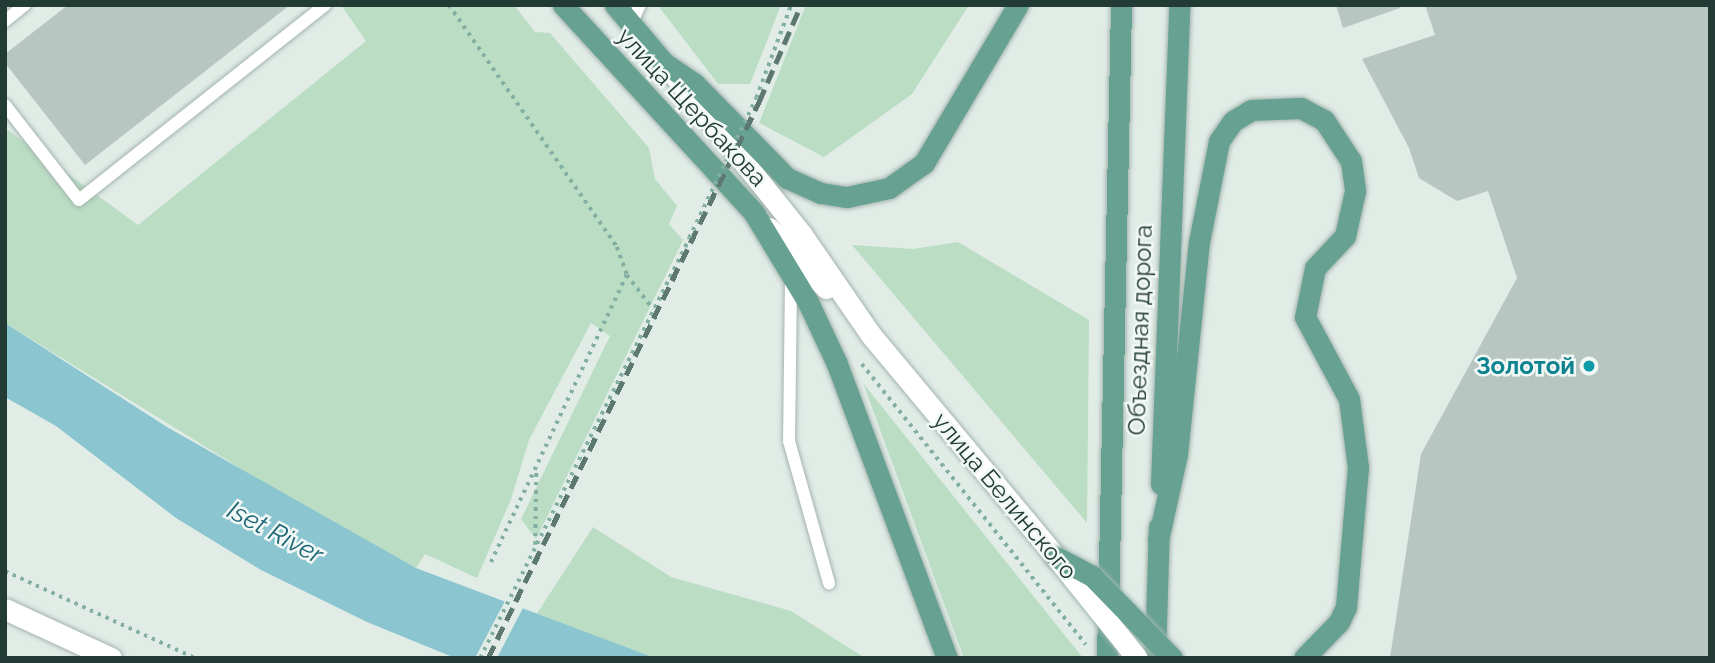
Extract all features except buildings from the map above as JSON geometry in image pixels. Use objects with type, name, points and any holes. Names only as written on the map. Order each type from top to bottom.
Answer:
[{"type":"main road","name":"улица Щербакова","points":[[564,5],[754,213],[791,274],[837,364],[947,658]]},
{"type":"main road","name":"улица Щербакова","points":[[615,5],[635,15],[664,63],[695,84],[787,178],[821,194],[869,195],[889,188],[924,163],[1018,5]]},
{"type":"main road","name":"Объездная дорога","points":[[1107,658],[1121,5]]},
{"type":"main road","name":"Объездная дорога","points":[[1155,658],[1179,5]]},
{"type":"main road","name":"улица Белинского","points":[[664,63],[802,235],[875,339]]},
{"type":"main road","points":[[1158,540],[1177,454],[1199,242],[1219,141],[1233,121],[1251,110],[1301,108],[1324,120],[1351,161],[1355,191],[1345,236],[1315,268],[1305,317],[1349,399],[1358,467],[1346,607],[1339,622],[1304,658]]},
{"type":"main road","name":"улица Белинского","points":[[754,213],[875,339],[1137,658]]},
{"type":"main road","points":[[1056,557],[1092,576],[1172,658]]},
{"type":"main road","points":[[5,609],[111,658]]},
{"type":"lane","points":[[5,21],[25,5]]},
{"type":"lane","points":[[5,104],[79,200],[325,5]]},
{"type":"lane","points":[[791,274],[789,441],[829,583]]},
{"type":"path","points":[[449,5],[617,247],[628,275],[653,309]]},
{"type":"path","points":[[480,658],[756,98],[791,5]]},
{"type":"path","points":[[490,565],[628,275]]},
{"type":"path","points":[[862,364],[1088,647]]},
{"type":"path","points":[[535,547],[536,470]]},
{"type":"path","points":[[5,571],[195,658]]},
{"type":"green space","points":[[341,5],[514,5],[535,32],[550,33],[649,148],[655,179],[677,206],[669,224],[683,240],[536,539],[521,519],[610,336],[591,323],[529,440],[511,499],[477,578],[425,554],[416,568],[319,517],[5,323],[5,128],[138,225],[366,41]]},
{"type":"green space","points":[[663,5],[781,5],[750,84],[718,84],[660,8]]},
{"type":"green space","points":[[806,5],[969,5],[912,94],[824,157],[759,123]]},
{"type":"green space","points":[[958,242],[1089,320],[1087,523],[852,245],[913,249]]},
{"type":"green space","points":[[863,383],[1083,658],[964,658]]},
{"type":"green space","points":[[593,527],[671,577],[791,611],[865,658],[655,658],[536,615]]},
{"type":"water","name":"Iset River","points":[[5,323],[167,427],[416,568],[655,658],[455,658],[367,622],[261,570],[176,518],[56,426],[5,397]]},
{"type":"pier","points":[[506,599],[524,606],[497,658],[475,658]]},
{"type":"railway","points":[[488,658],[759,102],[801,5]]},
{"type":"place","name":"Золотой","points":[[1589,366]]}]
